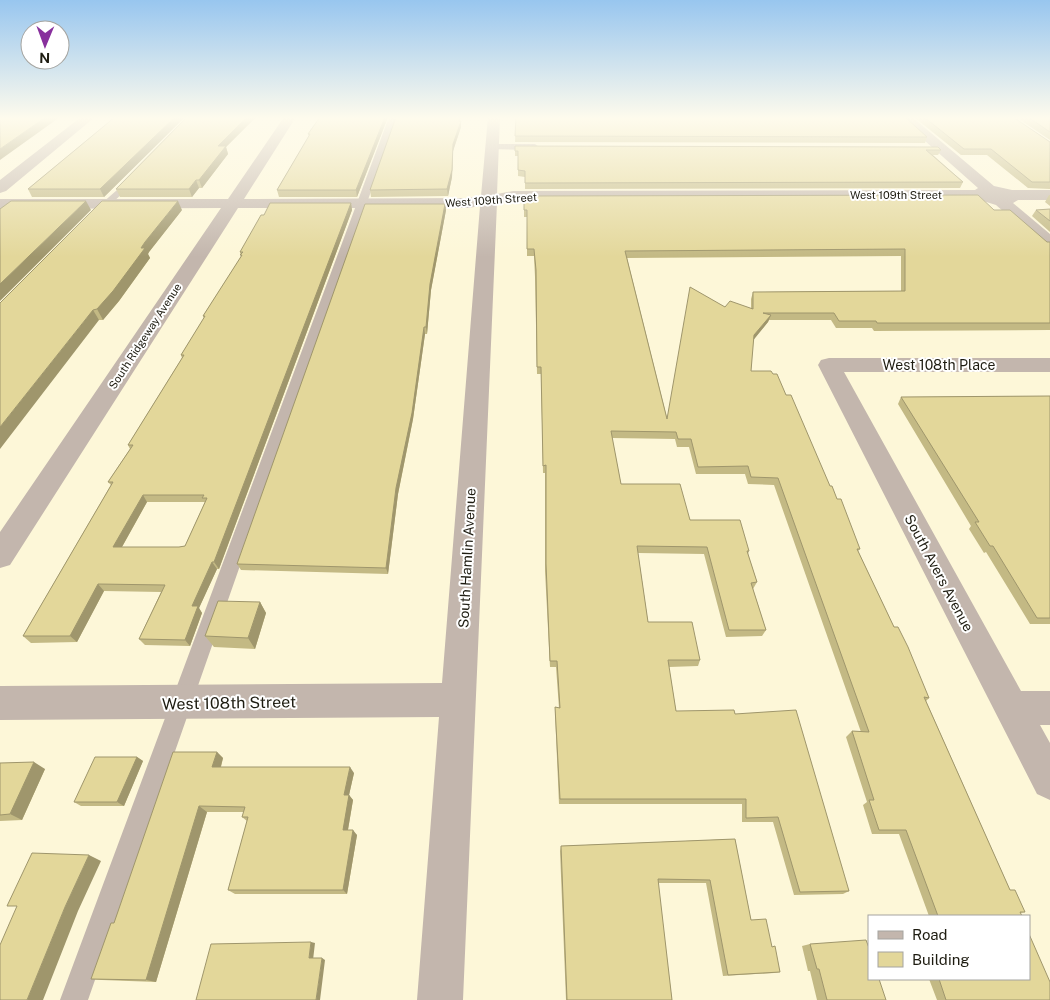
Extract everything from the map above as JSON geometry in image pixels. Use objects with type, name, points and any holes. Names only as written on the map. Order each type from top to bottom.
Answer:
[{"type":"street","points":[[0,188],[30,164]]},
{"type":"street","name":"South Ridgeway Avenue","points":[[0,556],[259,164]]},
{"type":"street","name":"South Hamlin Avenue","points":[[440,1000],[491,164]]},
{"type":"street","points":[[959,164],[1050,243]]},
{"type":"street","name":"West 109th Street","points":[[0,204],[468,203],[513,196],[1050,195]]},
{"type":"street","name":"West 108th Place","points":[[828,365],[1050,365]]},
{"type":"street","name":"South Avers Avenue","points":[[828,365],[1050,781]]},
{"type":"street","name":"West 108th Street","points":[[0,703],[458,700]]},
{"type":"street","points":[[1011,708],[1050,708]]},
{"type":"lane","points":[[74,1000],[375,164]]},
{"type":"lane","points":[[85,224],[139,172]]},
{"type":"building","points":[[59,164],[126,164],[100,189],[28,189]]},
{"type":"building","points":[[141,164],[212,164],[189,189],[116,189]]},
{"type":"building","points":[[293,164],[366,164],[356,190],[277,190]]},
{"type":"building","points":[[379,164],[452,164],[447,189],[370,190]]},
{"type":"building","points":[[518,164],[942,164],[963,182],[525,183],[525,171],[518,170]]},
{"type":"building","points":[[1009,164],[1050,164],[1050,182],[1032,182]]},
{"type":"building","points":[[978,195],[994,210],[1010,210],[1047,242],[1050,242],[1050,323],[877,323],[876,321],[839,321],[834,313],[763,313],[771,315],[754,335],[751,371],[771,371],[773,374],[777,374],[786,395],[791,395],[830,486],[832,486],[837,499],[841,499],[860,549],[857,549],[894,627],[898,627],[908,647],[929,698],[924,697],[1010,890],[1015,890],[1025,912],[1020,912],[1022,915],[938,915],[906,830],[879,830],[869,800],[874,800],[852,731],[869,732],[778,478],[751,477],[748,466],[698,467],[691,439],[678,439],[676,432],[611,431],[621,484],[680,484],[690,520],[740,520],[757,582],[751,583],[766,630],[729,630],[707,547],[637,546],[648,622],[692,622],[700,660],[668,660],[676,711],[734,710],[735,714],[796,710],[849,891],[800,892],[778,817],[746,818],[746,799],[560,799],[555,707],[560,708],[557,661],[550,661],[546,564],[546,465],[543,466],[541,367],[537,367],[536,270],[534,249],[527,249],[527,210],[524,210],[524,196]],"holes":[[[905,249],[905,291],[753,292],[753,309],[730,301],[725,307],[690,287],[667,419],[625,251]]]},
{"type":"building","points":[[11,201],[86,201],[0,284],[0,209]]},
{"type":"building","points":[[102,201],[178,201],[145,242],[141,248],[145,248],[113,291],[97,309],[93,310],[0,427],[0,303]]},
{"type":"building","points":[[270,203],[351,203],[214,562],[212,562],[192,606],[198,606],[185,640],[139,639],[165,585],[98,584],[70,636],[23,636],[113,482],[108,482],[133,445],[128,445],[184,355],[181,355],[205,316],[203,316],[242,255],[240,255],[243,252],[240,252],[261,215],[264,215]],"holes":[[[143,495],[204,495],[202,498],[207,498],[185,546],[113,547]]]},
{"type":"building","points":[[365,204],[445,204],[430,284],[426,327],[424,327],[412,413],[396,488],[386,568],[237,564]]},
{"type":"building","points":[[1050,209],[1050,221],[1036,210]]},
{"type":"building","points":[[1050,396],[1050,618],[1037,618],[993,546],[990,546],[975,522],[979,522],[901,397]]},
{"type":"building","points":[[218,601],[260,602],[248,638],[205,636]]},
{"type":"building","points":[[173,752],[217,752],[212,767],[350,767],[344,795],[349,795],[343,830],[353,830],[343,890],[228,890],[248,817],[242,817],[245,807],[199,806],[146,980],[91,979],[111,923],[114,923]]},
{"type":"building","points":[[95,757],[137,757],[117,802],[74,802]]},
{"type":"building","points":[[34,762],[10,814],[0,815],[0,763]]},
{"type":"building","points":[[735,839],[751,920],[766,919],[772,947],[775,946],[780,972],[728,975],[710,880],[658,879],[672,1000],[567,1000],[561,846]]},
{"type":"building","points":[[32,853],[89,855],[65,907],[27,1000],[0,1000],[0,945],[17,906],[7,906]]},
{"type":"building","points":[[1030,936],[1050,982],[1050,1000],[946,1000],[939,980],[1030,980]]},
{"type":"building","points":[[866,940],[868,945],[868,980],[879,980],[886,1000],[827,1000],[810,944]]},
{"type":"building","points":[[311,942],[309,958],[322,958],[316,1000],[196,1000],[211,944]]}]
